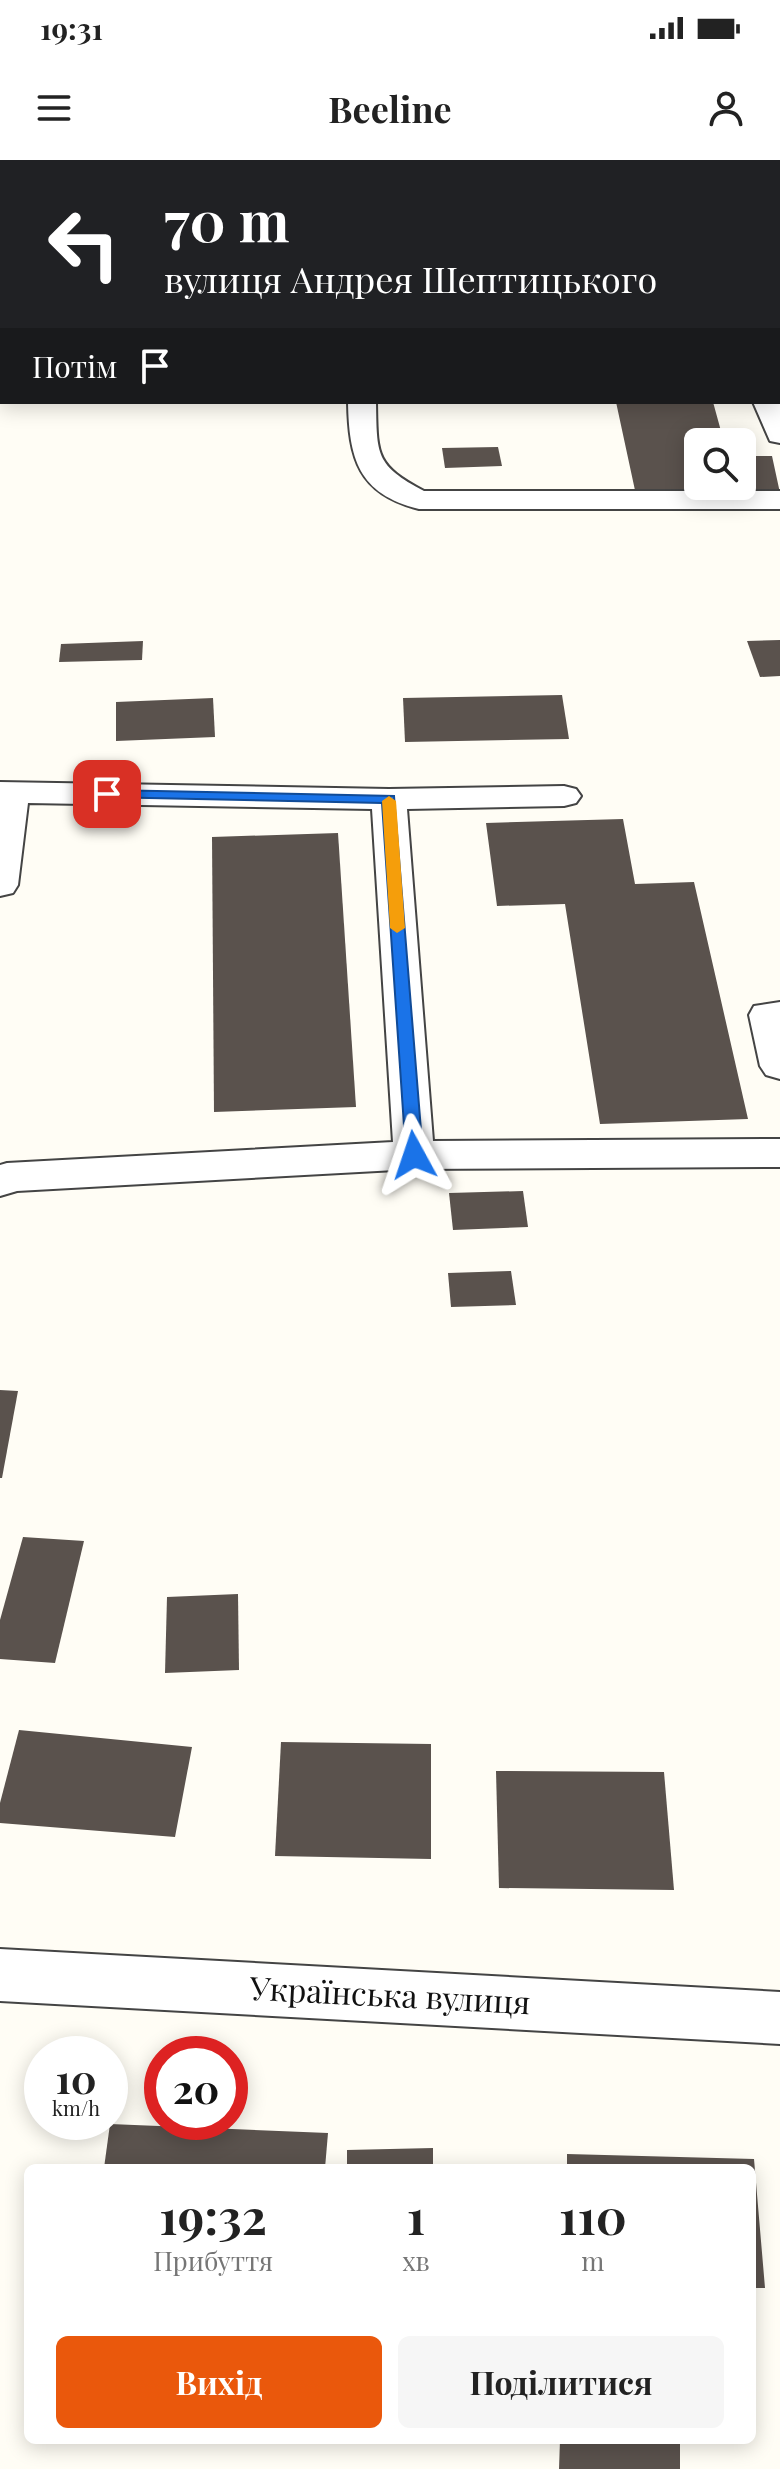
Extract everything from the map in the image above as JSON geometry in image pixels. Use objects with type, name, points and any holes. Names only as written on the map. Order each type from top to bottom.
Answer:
[{"type":"street","points":[[362,404],[363,455],[385,483],[419,500],[780,500]]},
{"type":"street","points":[[768,404],[780,435]]},
{"type":"street","points":[[0,885],[6,792],[389,799],[564,796]]},
{"type":"street","points":[[389,799],[414,1155]]},
{"type":"street","points":[[780,1014],[768,1015],[780,1066]]},
{"type":"street","points":[[0,1182],[7,1177],[414,1155],[780,1153]]},
{"type":"street","name":"Українська вулиця","points":[[0,1975],[780,2018]]},
{"type":"building","points":[[616,404],[714,404],[720,428],[684,428],[684,494],[636,495]]},
{"type":"building","points":[[498,447],[502,466],[445,468],[442,448]]},
{"type":"building","points":[[756,456],[772,456],[780,493],[756,493]]},
{"type":"building","points":[[780,640],[780,676],[760,677],[747,641]]},
{"type":"building","points":[[143,641],[142,660],[59,662],[61,644]]},
{"type":"building","points":[[562,695],[569,739],[405,742],[403,698]]},
{"type":"building","points":[[213,698],[215,737],[116,741],[116,702]]},
{"type":"building","points":[[623,819],[635,884],[694,882],[748,1119],[600,1124],[565,904],[497,906],[486,823]]},
{"type":"building","points":[[338,833],[356,1107],[214,1112],[212,837]]},
{"type":"building","points":[[523,1191],[528,1227],[453,1230],[449,1193]]},
{"type":"building","points":[[511,1271],[516,1305],[451,1307],[448,1273]]},
{"type":"building","points":[[0,1390],[18,1391],[2,1478],[0,1478]]},
{"type":"building","points":[[23,1537],[84,1541],[55,1663],[0,1659],[0,1620]]},
{"type":"building","points":[[238,1594],[239,1670],[165,1673],[167,1597]]},
{"type":"building","points":[[19,1730],[192,1747],[175,1837],[0,1823],[0,1803]]},
{"type":"building","points":[[281,1742],[431,1744],[431,1859],[275,1856]]},
{"type":"building","points":[[496,1771],[664,1772],[674,1890],[499,1888]]},
{"type":"building","points":[[128,2125],[144,2125],[144,2140],[248,2140],[248,2130],[328,2133],[325,2164],[105,2164],[108,2140],[128,2140]]},
{"type":"building","points":[[433,2148],[433,2164],[347,2164],[347,2150]]},
{"type":"building","points":[[567,2154],[754,2159],[754,2164],[567,2164]]},
{"type":"building","points":[[756,2182],[765,2288],[756,2288]]},
{"type":"building","points":[[560,2444],[680,2444],[680,2469],[559,2469]]},
{"type":"slow traffic","points":[[389,801],[397,928]]},
{"type":"route","points":[[107,794],[389,799],[414,1155]]}]
